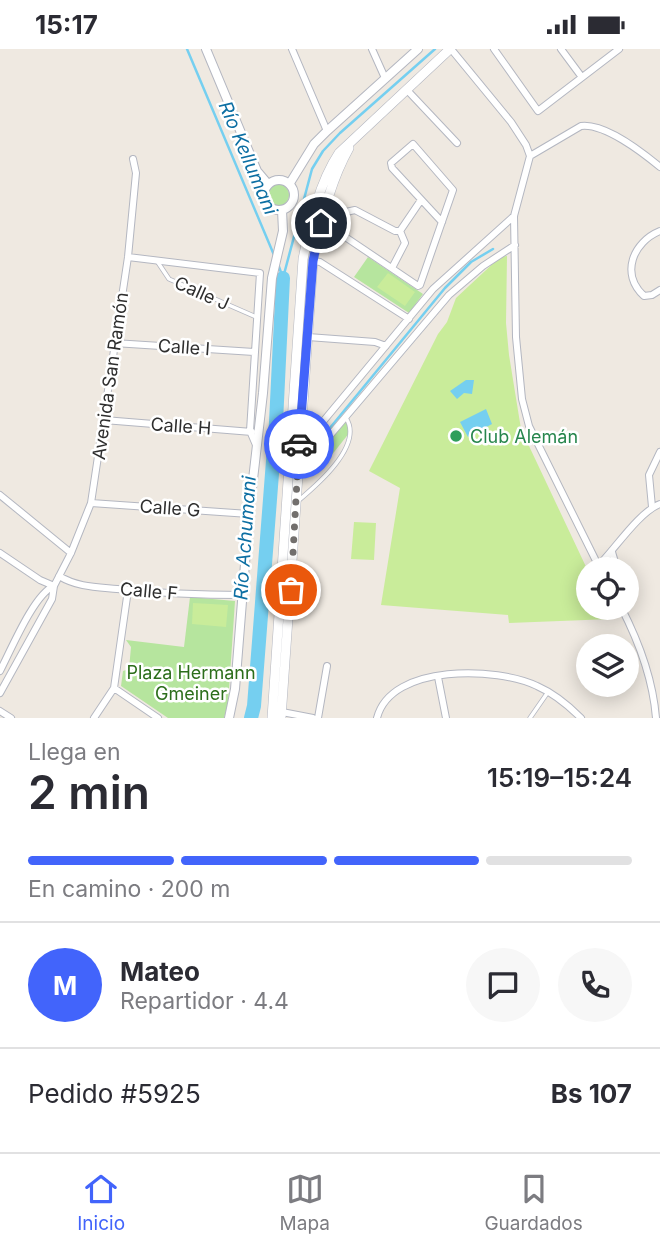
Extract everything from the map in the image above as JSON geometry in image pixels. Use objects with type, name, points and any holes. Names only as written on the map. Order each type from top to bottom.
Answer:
[{"type":"main road","points":[[277,715],[308,260],[338,169],[353,140],[451,49]]},
{"type":"main road","points":[[288,565],[296,502],[293,473]]},
{"type":"street","points":[[206,49],[257,171],[268,184]]},
{"type":"street","points":[[292,49],[327,131]]},
{"type":"street","points":[[372,49],[384,78]]},
{"type":"street","points":[[289,183],[314,144],[418,49]]},
{"type":"street","points":[[451,49],[511,122],[530,156],[514,216],[516,337],[523,408],[529,426],[594,557]]},
{"type":"street","points":[[494,49],[538,111],[619,49]]},
{"type":"street","points":[[561,49],[581,76]]},
{"type":"street","points":[[407,90],[457,143]]},
{"type":"street","points":[[530,156],[581,126],[588,125],[628,143],[660,167]]},
{"type":"street","points":[[321,224],[420,285],[442,222],[453,190],[413,143],[391,165],[442,222]]},
{"type":"street","name":"Avenida San Ramón","points":[[0,693],[52,599],[54,586],[71,554],[91,503],[128,257],[136,173],[133,159]]},
{"type":"street","points":[[278,179],[289,183],[293,187],[294,198],[289,206],[282,210],[273,209],[266,203],[264,193],[268,184],[278,179]]},
{"type":"street","points":[[400,231],[421,200]]},
{"type":"street","points":[[253,432],[263,393],[272,278],[283,231],[282,210]]},
{"type":"street","points":[[321,224],[355,210],[395,231],[400,231]]},
{"type":"street","points":[[295,444],[306,442],[447,275],[472,256],[514,216]]},
{"type":"street","points":[[392,268],[405,243],[400,231]]},
{"type":"street","points":[[660,231],[647,236],[640,243],[632,268],[636,285],[644,296],[660,290]]},
{"type":"street","points":[[293,473],[346,418],[449,295],[484,265],[515,245]]},
{"type":"street","points":[[128,257],[260,273],[254,352],[253,432],[256,445],[235,689],[229,718]]},
{"type":"street","points":[[308,260],[320,262],[409,319]]},
{"type":"street","points":[[303,337],[375,341],[386,347]]},
{"type":"street","name":"Calle I","points":[[114,343],[254,352]]},
{"type":"street","name":"Calle H","points":[[104,420],[253,432]]},
{"type":"street","points":[[652,507],[649,475],[660,452]]},
{"type":"street","points":[[0,495],[71,554]]},
{"type":"street","name":"Calle G","points":[[91,503],[249,514]]},
{"type":"street","points":[[608,557],[652,507],[660,504]]},
{"type":"street","points":[[612,552],[613,557]]},
{"type":"street","points":[[0,553],[40,580],[54,586]]},
{"type":"street","name":"Calle F","points":[[59,576],[79,585],[242,595]]},
{"type":"street","name":"Avenida San Ramón","points":[[1,668],[36,605],[46,590],[54,586]]},
{"type":"street","points":[[94,718],[114,688],[128,590]]},
{"type":"street","points":[[628,620],[649,679],[656,718]]},
{"type":"street","points":[[277,715],[316,718],[327,666]]},
{"type":"street","points":[[1,668],[11,673]]},
{"type":"street","points":[[377,718],[386,701],[398,690],[416,681],[477,672],[496,673],[536,685],[581,718]]},
{"type":"street","points":[[438,677],[446,718]]},
{"type":"street","points":[[114,688],[158,718]]},
{"type":"street","points":[[0,711],[11,718]]},
{"type":"lane","name":"Calle J","points":[[156,260],[160,270],[169,278],[256,317]]},
{"type":"lane","points":[[296,502],[322,479],[343,454],[351,432],[346,418]]},
{"type":"lane","points":[[530,718],[548,692]]},
{"type":"green space","points":[[278,184],[286,187],[289,195],[286,203],[278,206],[270,203],[267,195],[270,187]]},
{"type":"green space","name":"Club Alemán","points":[[507,256],[506,323],[521,429],[581,557],[576,557],[576,620],[586,620],[509,623],[508,615],[381,605],[400,488],[369,471],[438,334],[447,322],[456,298],[500,257]]},
{"type":"green space","points":[[368,257],[423,294],[409,313],[354,277]]},
{"type":"green space","points":[[388,273],[415,292],[405,306],[377,287]]},
{"type":"green space","points":[[341,423],[350,423],[350,432],[323,466],[315,465],[312,457]]},
{"type":"green space","points":[[354,522],[376,523],[374,560],[351,559]]},
{"type":"green space","name":"Plaza Hermann Gmeiner","points":[[190,597],[235,601],[228,704],[224,718],[168,718],[121,686],[123,671],[129,669],[131,647],[126,640],[184,647]]},
{"type":"green space","points":[[193,603],[228,605],[226,627],[192,624]]},
{"type":"water","points":[[466,380],[474,380],[472,394],[464,393],[457,399],[450,391]]},
{"type":"water","points":[[486,409],[492,424],[468,437],[460,422]]},
{"type":"waterway","name":"Río Kellumani","points":[[187,49],[274,255]]},
{"type":"waterway","points":[[283,278],[312,169],[323,151],[435,49]]},
{"type":"waterway","points":[[311,451],[445,288],[471,262],[493,249]]},
{"type":"waterway","name":"Río Kellumani","points":[[278,264],[283,278]]},
{"type":"waterway","name":"Río Achumani","points":[[251,718],[276,422],[283,278]]},
{"type":"way so far","points":[[291,590],[299,444]]},
{"type":"place","name":"Club Alemán","points":[[456,436]]},
{"type":"route","points":[[299,444],[313,261],[321,223]]}]
